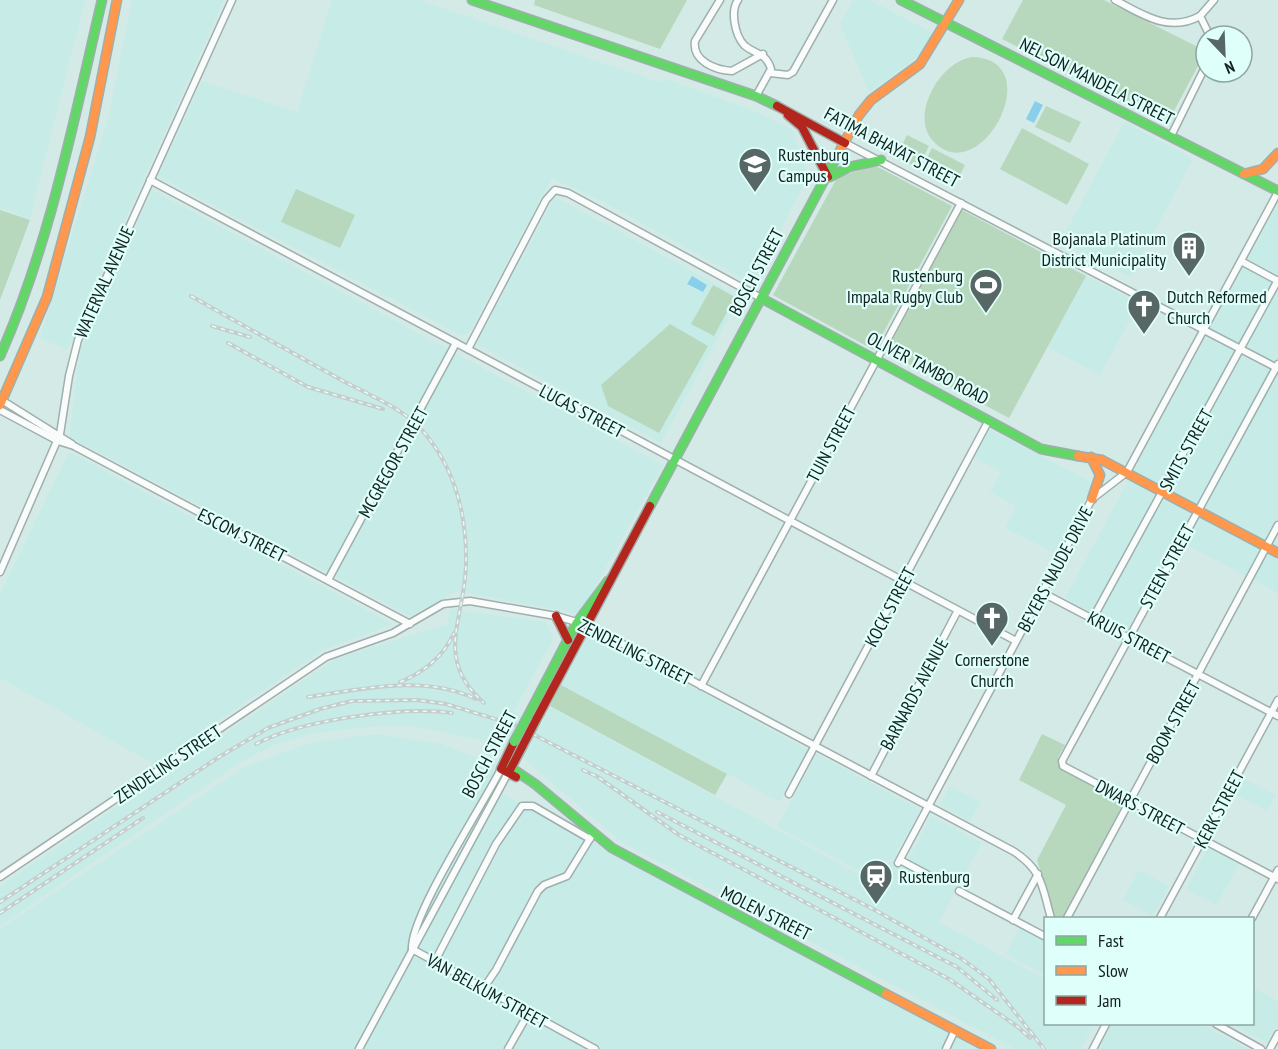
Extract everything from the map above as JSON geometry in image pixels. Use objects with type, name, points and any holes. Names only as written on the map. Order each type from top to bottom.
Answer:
[{"type":"main road","points":[[0,356],[22,307],[73,130],[102,0]]},
{"type":"main road","points":[[1,401],[46,297],[90,137],[109,51],[117,0]]},
{"type":"main road","name":"FATIMA BHAYAT STREET","points":[[472,0],[756,96],[806,119],[832,138],[845,143]]},
{"type":"main road","name":"NELSON MANDELA STREET","points":[[901,0],[1278,191]]},
{"type":"main road","name":"BOSCH STREET","points":[[506,768],[583,623],[596,592],[608,580],[674,461],[866,104],[920,64],[959,0]]},
{"type":"main road","points":[[734,89],[798,122],[826,179],[841,170],[881,160]]},
{"type":"main road","points":[[1244,174],[1263,168],[1278,153]]},
{"type":"main road","name":"OLIVER TAMBO ROAD","points":[[761,298],[1041,449],[1091,457],[1127,472],[1278,554]]},
{"type":"main road","points":[[1091,457],[1100,475],[1092,499]]},
{"type":"main road","points":[[556,616],[568,640]]},
{"type":"main road","name":"BOSCH STREET","points":[[532,718],[568,640],[583,623]]},
{"type":"main road","name":"BOSCH STREET","points":[[506,768],[516,758],[518,744]]},
{"type":"main road","points":[[516,758],[527,778]]},
{"type":"main road","points":[[506,768],[527,778],[538,787]]},
{"type":"main road","points":[[506,768],[538,787]]},
{"type":"main road","name":"MOLEN STREET","points":[[538,787],[591,835],[612,848],[685,890],[991,1049]]},
{"type":"street","name":"WATERVAL AVENUE","points":[[0,572],[59,437],[69,376],[78,340],[232,0]]},
{"type":"street","points":[[720,0],[695,41],[698,57],[703,62],[732,71],[764,54]]},
{"type":"street","points":[[738,0],[734,14],[740,39],[746,46],[764,54],[770,65],[770,73],[756,96]]},
{"type":"street","points":[[770,73],[788,75],[793,72],[833,0]]},
{"type":"street","points":[[1115,0],[1164,23],[1181,23],[1200,16],[1214,0]]},
{"type":"street","points":[[1200,16],[1204,24]]},
{"type":"street","points":[[1171,136],[1197,84]]},
{"type":"street","name":"FATIMA BHAYAT STREET","points":[[845,143],[1277,367]]},
{"type":"street","name":"LUCAS STREET","points":[[150,180],[957,612],[1016,641]]},
{"type":"street","name":"OLIVER TAMBO ROAD","points":[[468,349],[549,195],[559,189],[761,298]]},
{"type":"street","name":"BEYERS NAUDE DRIVE","points":[[928,875],[899,861],[1092,499],[1127,472],[1278,191]]},
{"type":"street","name":"TUIN STREET","points":[[701,686],[961,203]]},
{"type":"street","points":[[1241,261],[1278,280]]},
{"type":"street","name":"SMITS STREET","points":[[1093,618],[1278,280]]},
{"type":"street","name":"MCGREGOR STREET","points":[[328,580],[456,343]]},
{"type":"street","name":"STEEN STREET","points":[[1066,768],[1062,764],[1063,758],[1277,367]]},
{"type":"street","name":"ESCOM STREET","points":[[1,401],[74,446],[410,624]]},
{"type":"street","name":"ESCOM STREET","points":[[0,410],[59,437]]},
{"type":"street","name":"KOCK STREET","points":[[789,794],[817,746],[989,420]]},
{"type":"street","name":"BOOM STREET","points":[[1068,917],[1278,525]]},
{"type":"street","name":"KRUIS STREET","points":[[1043,592],[1278,716]]},
{"type":"street","name":"ZENDELING STREET","points":[[0,877],[327,657],[410,624],[433,609],[452,601],[480,602],[583,623],[1028,860],[1038,874]]},
{"type":"street","name":"BARNARDS AVENUE","points":[[871,776],[957,612]]},
{"type":"street","name":"KERK STREET","points":[[1161,917],[1278,700]]},
{"type":"street","name":"BOSCH STREET","points":[[359,1049],[411,949],[417,945],[506,768]]},
{"type":"street","name":"DWARS STREET","points":[[1066,768],[1276,878]]},
{"type":"street","points":[[434,963],[496,844],[522,806],[533,806],[591,835],[567,876],[544,885],[538,891],[496,970],[483,989]]},
{"type":"street","points":[[1253,917],[1276,878],[1278,870]]},
{"type":"street","points":[[1038,874],[1051,917]]},
{"type":"street","points":[[1013,920],[1038,874]]},
{"type":"street","points":[[959,891],[1044,936]]},
{"type":"street","name":"VAN BELKUM STREET","points":[[411,949],[595,1049]]},
{"type":"street","points":[[508,1049],[528,1014]]},
{"type":"street","points":[[1093,1049],[1105,1025]]},
{"type":"street","points":[[1219,1025],[1261,1049]]},
{"type":"street","points":[[946,1049],[956,1030]]},
{"type":"street","points":[[1270,1049],[1278,1035]]},
{"type":"shaded area","points":[[0,0],[85,0],[30,218],[0,208]]},
{"type":"shaded area","points":[[132,0],[224,0],[67,350],[40,338],[109,115]]},
{"type":"shaded area","points":[[332,0],[419,0],[661,83],[663,78],[757,112],[792,129],[808,177],[752,284],[600,200],[552,178],[469,333],[462,336],[158,176],[202,81],[297,112]]},
{"type":"shaded area","points":[[853,0],[870,0],[934,34],[916,58],[869,92],[840,24]]},
{"type":"shaded area","points":[[1124,122],[1193,159],[1130,277],[1061,241]]},
{"type":"shaded area","points":[[152,190],[663,465],[580,614],[456,591],[410,616],[69,437],[80,351]]},
{"type":"shaded area","points":[[555,197],[740,297],[661,443],[476,344]]},
{"type":"shaded area","points":[[1278,202],[1278,593],[1177,540],[1127,632],[1065,598]]},
{"type":"shaded area","points":[[1086,276],[1139,303],[1100,375],[1047,347]]},
{"type":"shaded area","points":[[989,429],[1093,483],[1056,554],[1005,528],[1016,506],[990,492],[1001,472],[974,458]]},
{"type":"shaded area","points":[[69,452],[393,624],[321,651],[154,764],[0,678],[0,594]]},
{"type":"shaded area","points":[[450,609],[546,622],[553,639],[513,712],[541,725],[550,707],[864,877],[893,860],[905,866],[931,816],[982,843],[939,922],[1044,978],[1044,1025],[1093,1025],[1081,1049],[1015,1049],[623,843],[525,760],[486,741],[413,726],[376,726],[309,734],[275,745],[242,761],[0,926],[0,886],[335,659],[447,624]]},
{"type":"shaded area","points":[[591,632],[808,750],[780,802],[561,685]]},
{"type":"shaded area","points":[[378,734],[442,744],[498,766],[488,786],[977,1049],[0,1049],[0,929],[245,767],[312,742]]},
{"type":"shaded area","points":[[817,754],[920,810],[894,857],[866,874],[777,827]]},
{"type":"shaded area","points":[[1243,778],[1276,795],[1267,811],[1234,794]]},
{"type":"shaded area","points":[[950,786],[981,802],[970,821],[940,805]]},
{"type":"shaded area","points":[[1208,848],[1239,864],[1216,905],[1186,889]]},
{"type":"shaded area","points":[[1139,870],[1169,886],[1153,916],[1123,900]]},
{"type":"shaded area","points":[[1020,927],[1044,940],[1044,974],[1006,954]]},
{"type":"shaded area","points":[[1254,988],[1278,1001],[1278,1026],[1269,1043],[1233,1025],[1254,1025]]},
{"type":"shaded area","points":[[1111,1025],[1202,1025],[1248,1049],[1099,1049]]},
{"type":"green space","points":[[535,0],[687,0],[660,49],[534,5]]},
{"type":"green space","points":[[1023,0],[1104,0],[1194,45],[1194,73],[1168,122],[1002,39]]},
{"type":"green space","points":[[973,57],[995,64],[1006,79],[1007,98],[999,119],[987,138],[970,150],[951,152],[933,141],[927,130],[925,117],[927,104],[940,78],[961,60]]},
{"type":"green space","points":[[1046,106],[1081,122],[1070,143],[1035,127]]},
{"type":"green space","points":[[1022,128],[1089,164],[1067,205],[1000,169]]},
{"type":"green space","points":[[907,135],[929,146],[918,168],[896,157]]},
{"type":"green space","points":[[932,148],[965,165],[954,187],[921,170]]},
{"type":"green space","name":"Rustenburg Impala Rugby Club","points":[[876,166],[952,206],[874,350],[773,295],[838,176]]},
{"type":"green space","points":[[296,189],[355,215],[340,248],[281,222]]},
{"type":"green space","points":[[0,210],[30,220],[0,300]]},
{"type":"green space","name":"Rustenburg Impala Rugby Club","points":[[962,210],[1086,276],[1009,418],[886,352]]},
{"type":"green space","points":[[713,285],[735,297],[714,336],[691,324]]},
{"type":"green space","points":[[670,324],[708,346],[659,433],[608,406],[601,385]]},
{"type":"green space","points":[[561,685],[727,774],[715,795],[550,706]]},
{"type":"green space","points":[[1042,734],[1065,745],[1058,757],[1060,768],[1124,802],[1064,917],[1055,917],[1037,860],[1066,805],[1019,780]]},
{"type":"water","points":[[1035,101],[1043,105],[1034,123],[1026,119]]},
{"type":"water","points":[[692,276],[707,285],[703,292],[687,284]]},
{"type":"railway","points":[[191,296],[396,409],[415,423],[433,445],[443,460],[457,493],[466,545],[456,654],[460,670],[469,686],[484,703]]},
{"type":"railway","points":[[212,326],[250,337]]},
{"type":"railway","points":[[228,343],[308,387],[383,409]]},
{"type":"railway","points":[[400,682],[417,674],[432,663],[445,649],[454,633]]},
{"type":"railway","points":[[308,697],[414,685],[456,691],[476,699]]},
{"type":"railway","points":[[0,902],[219,757],[268,728],[320,709],[352,701],[417,700],[446,704],[515,725],[873,909],[962,959],[989,979],[1044,1049]]},
{"type":"railway","points":[[256,744],[298,728],[352,717],[380,713],[431,711],[452,713]]},
{"type":"railway","points":[[583,770],[598,777],[679,835],[949,979],[1018,1027],[1030,1038]]},
{"type":"railway","points":[[657,812],[957,967],[997,1000]]},
{"type":"railway","points":[[0,913],[143,818]]},
{"type":"traffic: fast","points":[[0,356],[18,313],[47,226],[71,135],[102,0]]},
{"type":"traffic: fast","points":[[472,0],[756,96],[777,106]]},
{"type":"traffic: fast","points":[[901,0],[1278,191]]},
{"type":"traffic: fast","points":[[650,506],[836,158]]},
{"type":"traffic: fast","points":[[830,177],[849,167],[881,160]]},
{"type":"traffic: fast","points":[[761,298],[1041,449],[1078,456]]},
{"type":"traffic: fast","points":[[528,716],[576,624],[608,581]]},
{"type":"traffic: fast","points":[[514,742],[528,716]]},
{"type":"traffic: fast","points":[[504,763],[535,784],[612,848],[886,994]]},
{"type":"traffic: slow","points":[[0,405],[47,297],[90,137],[117,0]]},
{"type":"traffic: slow","points":[[836,158],[859,115],[871,100],[920,64],[959,0]]},
{"type":"traffic: slow","points":[[1244,174],[1263,169],[1278,153]]},
{"type":"traffic: slow","points":[[1078,456],[1102,460],[1278,553]]},
{"type":"traffic: slow","points":[[1091,457],[1100,475],[1092,499]]},
{"type":"traffic: slow","points":[[886,994],[991,1049]]},
{"type":"traffic: jam","points":[[777,106],[845,143]]},
{"type":"traffic: jam","points":[[788,115],[802,127],[828,177]]},
{"type":"traffic: jam","points":[[536,720],[650,506]]},
{"type":"traffic: jam","points":[[556,616],[568,640]]},
{"type":"traffic: jam","points":[[522,747],[536,720]]},
{"type":"traffic: jam","points":[[514,742],[501,769],[516,777]]},
{"type":"traffic: jam","points":[[510,770],[522,747]]},
{"type":"place","name":"Rustenburg Campus","points":[[755,193]]},
{"type":"place","name":"Bojanala Platinum District Municipality","points":[[1189,277]]},
{"type":"place","name":"Rustenburg Impala Rugby Club","points":[[986,314]]},
{"type":"place","name":"Dutch Reformed Church","points":[[1144,335]]},
{"type":"place","name":"Cornerstone Church","points":[[992,647]]},
{"type":"place","name":"Rustenburg","points":[[876,905]]}]
